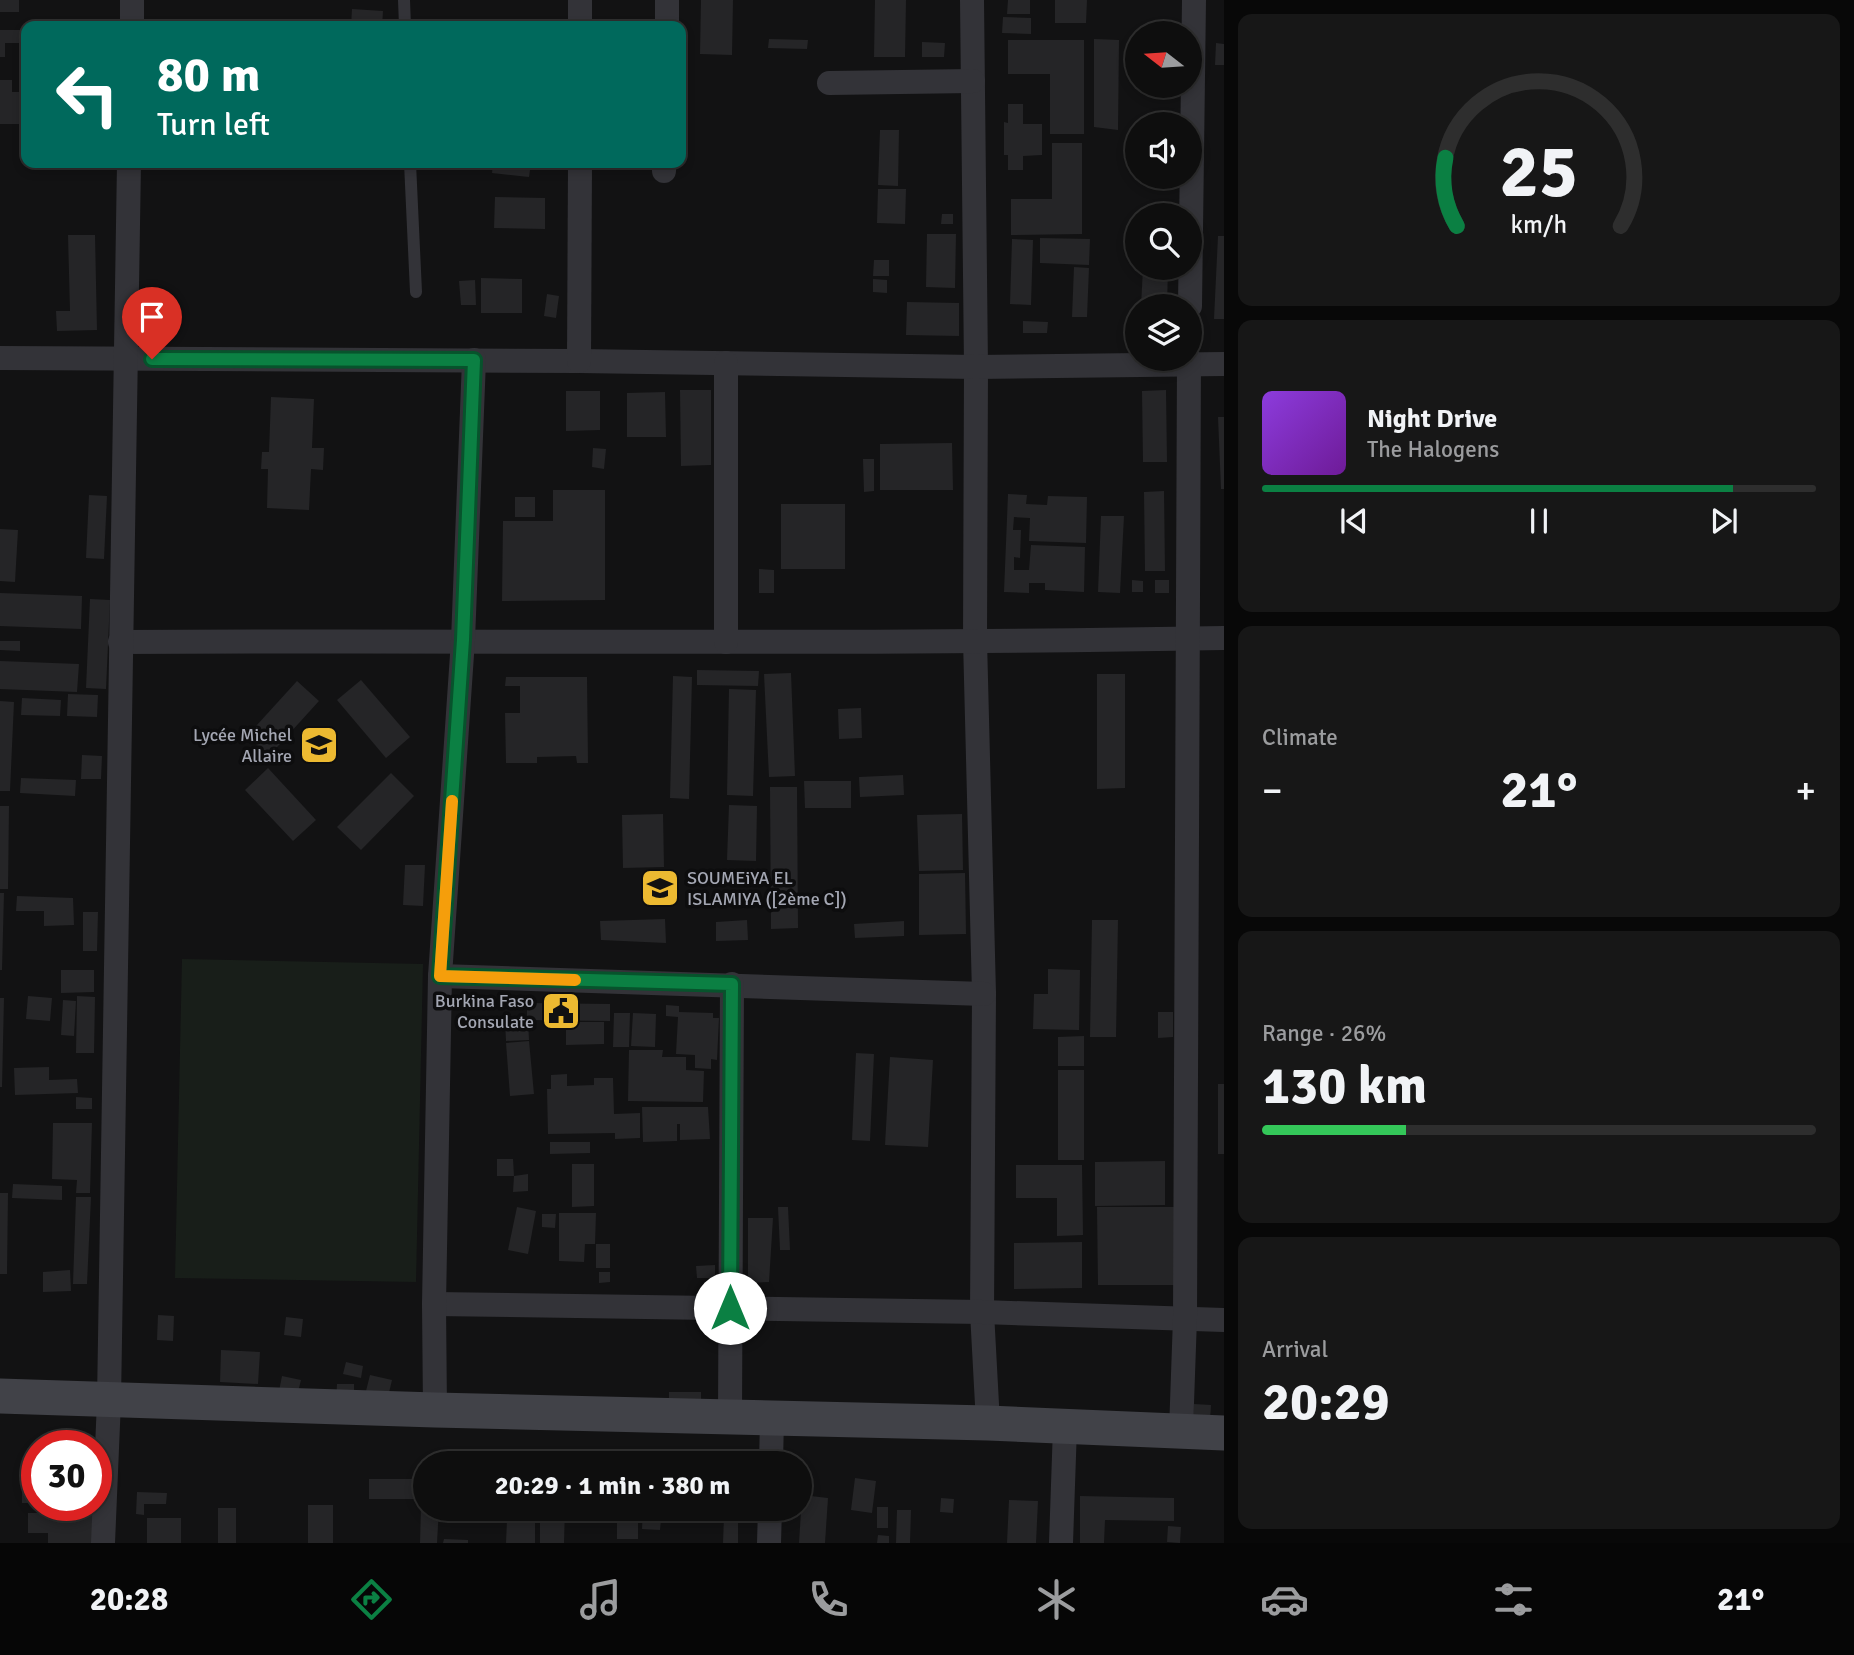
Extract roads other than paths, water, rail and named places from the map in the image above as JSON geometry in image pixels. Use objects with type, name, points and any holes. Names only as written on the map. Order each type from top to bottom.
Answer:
[{"type":"main road","points":[[0,1396],[435,1410],[988,1423],[1224,1433]]},
{"type":"street","points":[[132,0],[132,21]]},
{"type":"street","points":[[580,0],[580,21]]},
{"type":"street","points":[[667,0],[667,21]]},
{"type":"street","points":[[972,0],[976,367],[975,640],[984,994],[982,1312],[988,1423]]},
{"type":"street","points":[[1190,294],[1194,0]]},
{"type":"street","points":[[829,83],[973,80]]},
{"type":"street","points":[[103,1543],[109,1401],[129,168]]},
{"type":"street","points":[[579,361],[580,168]]},
{"type":"street","points":[[0,358],[474,360],[976,367],[1125,363]]},
{"type":"street","points":[[435,1410],[434,1304],[440,976],[463,640],[474,360]]},
{"type":"street","points":[[1202,362],[1224,364]]},
{"type":"street","points":[[726,363],[726,642]]},
{"type":"street","points":[[1181,1431],[1185,1318],[1190,639],[1189,371]]},
{"type":"street","points":[[120,642],[726,642],[1224,638]]},
{"type":"street","points":[[440,976],[984,994]]},
{"type":"street","points":[[730,1417],[732,984]]},
{"type":"street","points":[[434,1304],[982,1312],[1224,1320]]},
{"type":"street","points":[[771,1451],[772,1419]]},
{"type":"street","points":[[1060,1543],[1065,1427]]},
{"type":"street","points":[[769,1543],[770,1521]]},
{"type":"lane","points":[[404,0],[405,21]]},
{"type":"lane","points":[[410,168],[415,292]]},
{"type":"place","name":"Lycée Michel Allaire","points":[[319,745]]},
{"type":"place","name":"SOUMEiYA EL ISLAMIYA ([2ème C])","points":[[660,888]]},
{"type":"place","name":"Burkina Faso Consulate","points":[[561,1011]]}]
